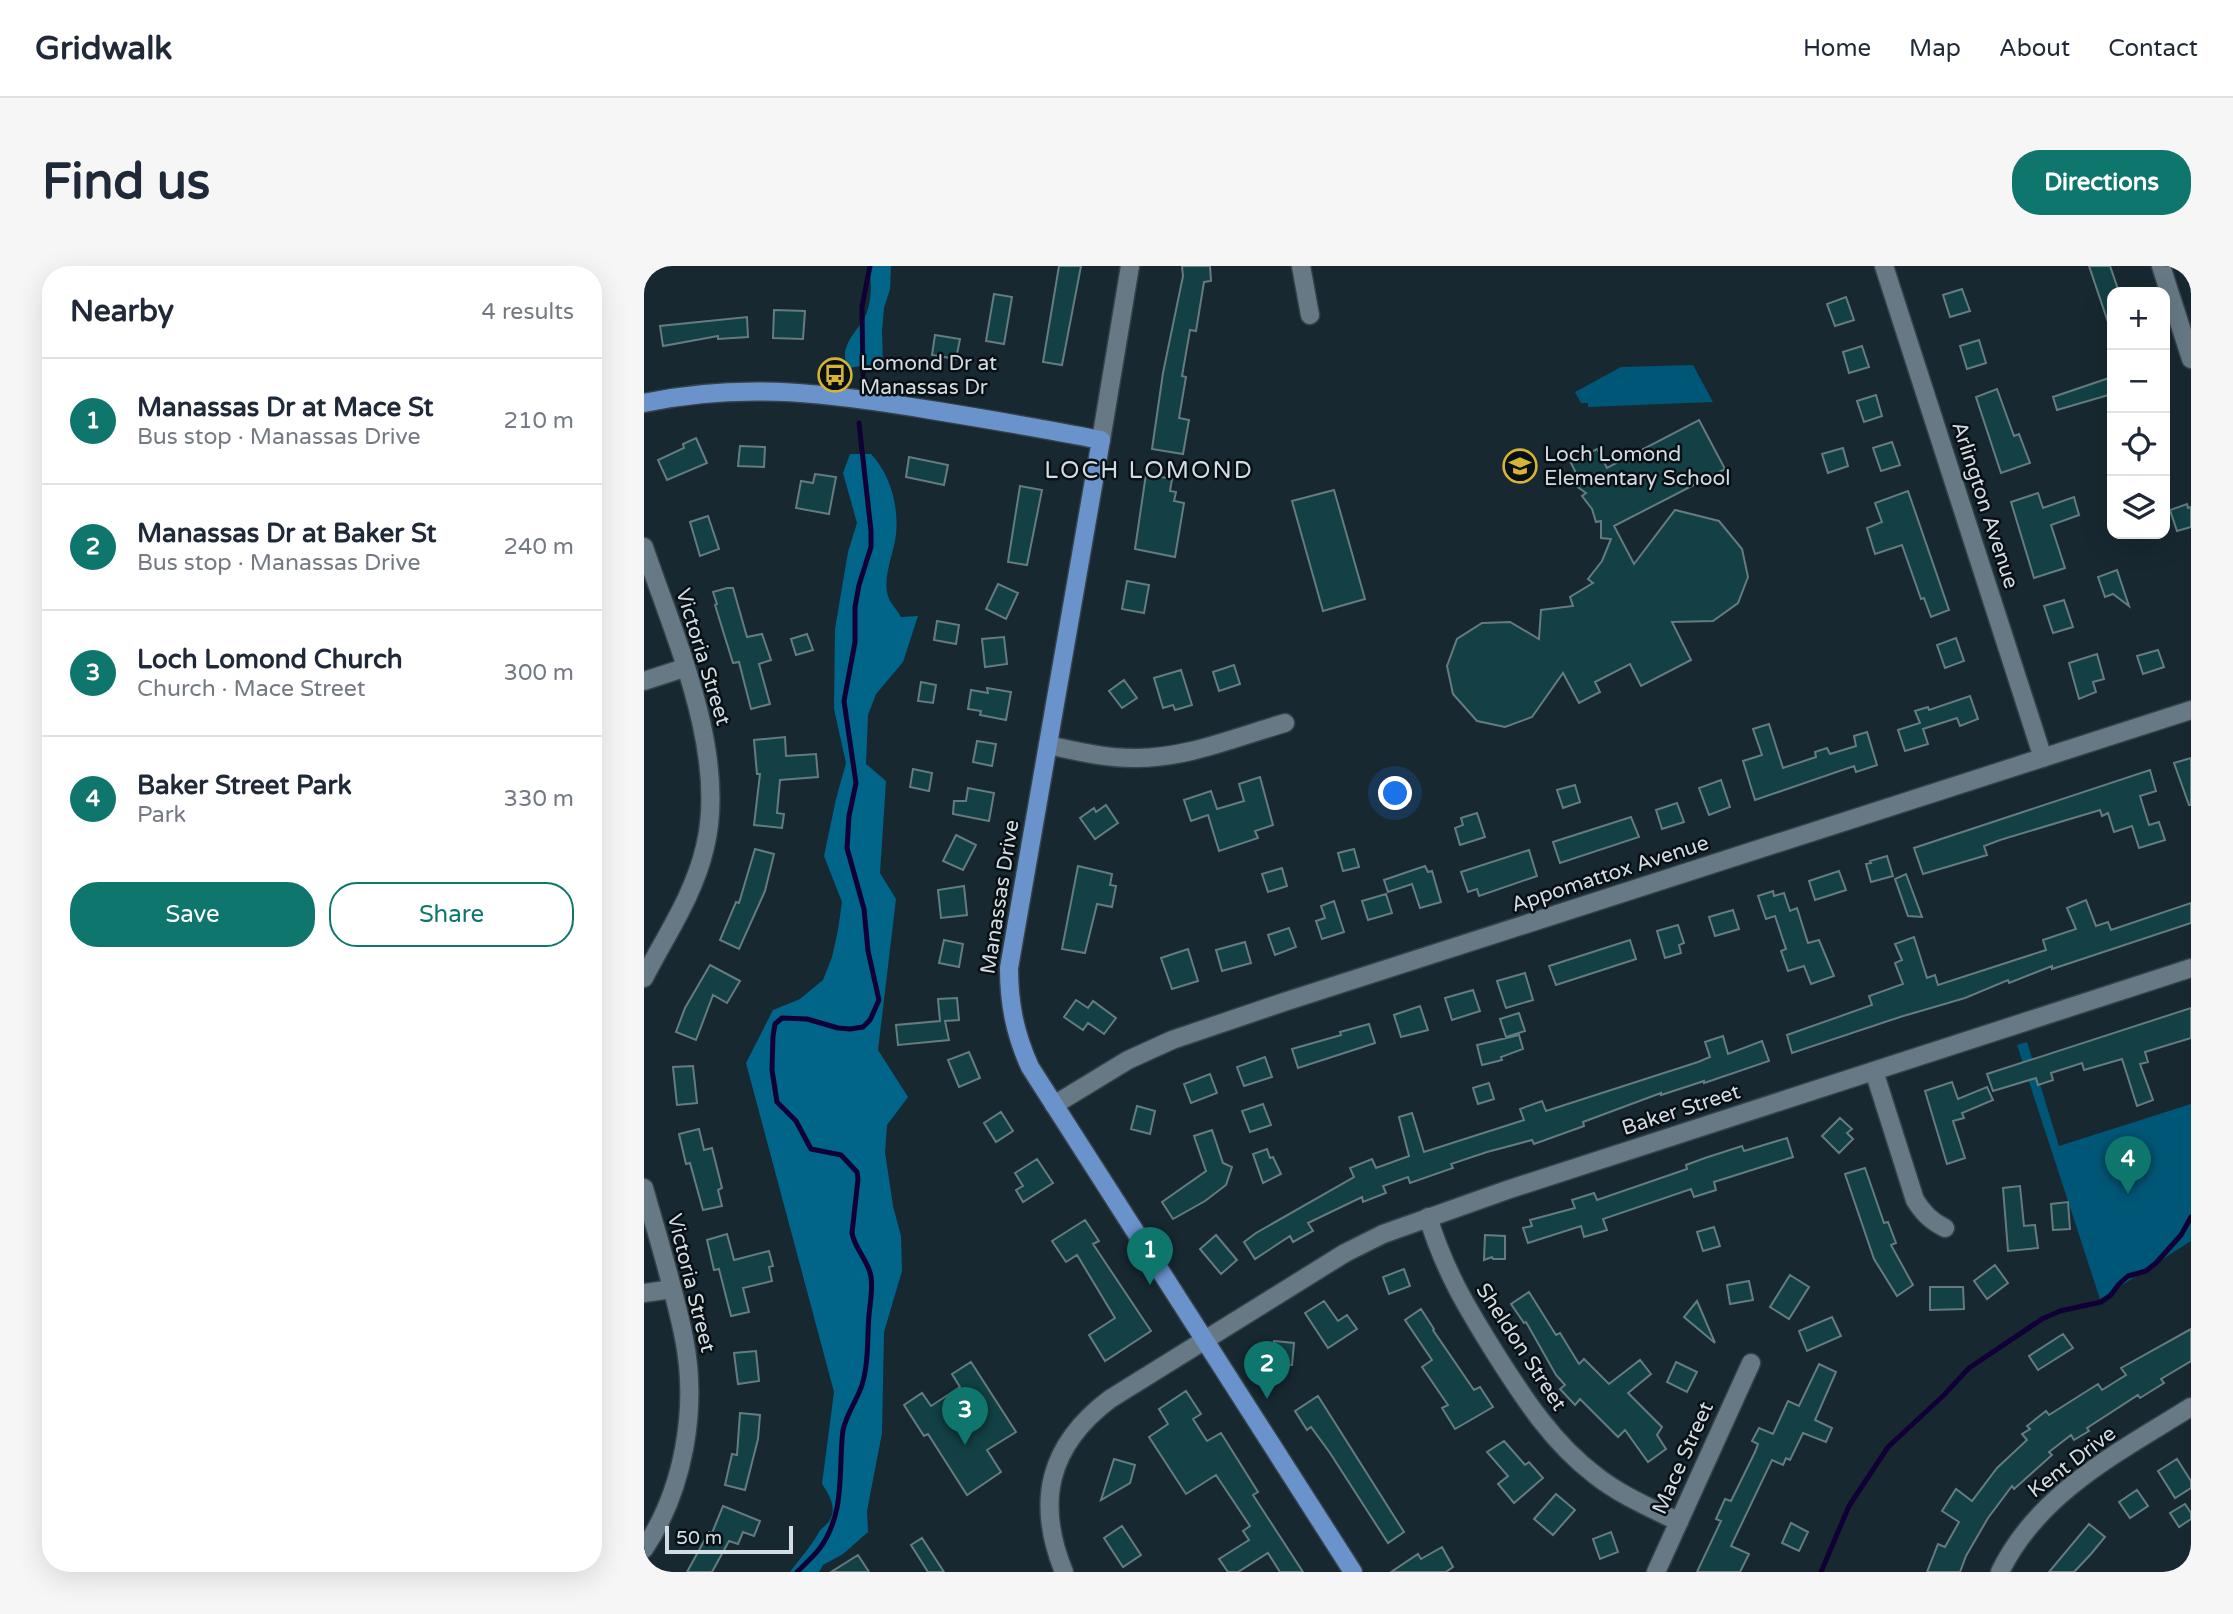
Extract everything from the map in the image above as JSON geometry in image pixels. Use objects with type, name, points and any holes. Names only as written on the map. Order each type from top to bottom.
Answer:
[{"type":"main road","points":[[644,403],[734,390],[782,390],[889,402],[1101,440]]},
{"type":"main road","name":"Manassas Drive","points":[[1101,440],[1009,968],[1009,995],[1019,1042],[1054,1105],[1353,1572]]},
{"type":"street","name":"Manassas Drive","points":[[1101,440],[1130,266]]},
{"type":"street","points":[[1301,266],[1310,316]]},
{"type":"street","name":"Arlington Avenue","points":[[1884,266],[2043,758]]},
{"type":"street","points":[[2161,266],[2191,359]]},
{"type":"street","name":"Victoria Street","points":[[644,547],[699,714],[707,750],[709,785],[709,820],[705,847],[678,918],[644,978]]},
{"type":"street","points":[[644,681],[684,668]]},
{"type":"street","name":"Appomattox Avenue","points":[[1054,1105],[1128,1060],[1172,1040],[2191,710]]},
{"type":"street","points":[[1048,745],[1104,756],[1165,756],[1285,723]]},
{"type":"street","name":"Baker Street","points":[[1204,1340],[1345,1253],[1383,1234],[1428,1217],[1507,1189],[2191,968]]},
{"type":"street","points":[[1874,1071],[1915,1200],[1923,1213],[1945,1228]]},
{"type":"street","name":"Victoria Street","points":[[644,1188],[684,1339],[688,1373],[688,1413],[683,1454],[664,1512],[644,1549]]},
{"type":"street","name":"Sheldon Street","points":[[1428,1217],[1439,1252],[1457,1292],[1525,1400],[1548,1430],[1597,1477],[1633,1500],[1679,1522]]},
{"type":"street","points":[[644,1293],[671,1289]]},
{"type":"street","points":[[1064,1572],[1054,1545],[1049,1511],[1056,1466],[1068,1440],[1089,1415],[1110,1399],[1204,1340]]},
{"type":"street","name":"Mace Street","points":[[1656,1572],[1751,1363]]},
{"type":"street","name":"Kent Drive","points":[[2000,1572],[2023,1532],[2041,1511],[2113,1456],[2191,1407]]},
{"type":"shaded area","points":[[868,266],[891,266],[890,289],[884,308],[882,331],[883,366],[880,369],[867,365],[849,368],[845,352],[847,345],[864,319],[870,301]]},
{"type":"shaded area","points":[[1693,365],[1713,402],[1588,407],[1588,403],[1581,403],[1575,392],[1621,367]]},
{"type":"shaded area","points":[[850,454],[871,454],[888,481],[897,523],[887,575],[887,591],[901,617],[918,616],[903,662],[876,694],[868,715],[866,764],[886,781],[880,873],[896,899],[878,1050],[908,1097],[887,1125],[885,1152],[893,1206],[901,1236],[902,1271],[884,1332],[882,1433],[867,1511],[868,1532],[843,1554],[823,1565],[819,1572],[790,1572],[832,1515],[831,1501],[822,1484],[834,1392],[746,1063],[773,1010],[800,999],[823,980],[838,930],[842,902],[824,856],[846,763],[834,709],[835,629],[848,552],[857,523],[843,473]]},
{"type":"shaded area","points":[[2027,1042],[2059,1146],[2191,1104],[2191,1241],[2100,1299],[2017,1045]]},
{"type":"building","points":[[1059,266],[1081,266],[1062,365],[1043,362]]},
{"type":"building","points":[[1182,266],[1210,266],[1211,281],[1204,282],[1196,331],[1190,330],[1182,376],[1186,377],[1179,418],[1189,420],[1183,454],[1152,449],[1163,373],[1183,276]]},
{"type":"building","points":[[2089,266],[2110,266],[2117,287],[2107,287],[2107,319]]},
{"type":"building","points":[[1962,289],[1970,311],[1950,317],[1943,295]]},
{"type":"building","points":[[994,294],[1012,297],[1004,344],[986,341]]},
{"type":"building","points":[[1846,297],[1854,320],[1835,326],[1827,304]]},
{"type":"building","points":[[774,310],[805,311],[803,339],[773,338]]},
{"type":"building","points":[[747,317],[748,337],[718,339],[718,336],[663,346],[660,326]]},
{"type":"building","points":[[935,335],[960,339],[956,359],[932,355]]},
{"type":"building","points":[[1979,340],[1986,363],[1967,369],[1960,346]]},
{"type":"building","points":[[1862,346],[1869,367],[1849,373],[1843,352]]},
{"type":"building","points":[[2107,379],[2107,395],[2057,410],[2053,397]]},
{"type":"building","points":[[1997,389],[2014,436],[2019,434],[2030,463],[2001,473],[1976,397]]},
{"type":"building","points":[[1876,395],[1882,416],[1864,422],[1857,401]]},
{"type":"building","points":[[1699,420],[1725,469],[1614,526],[1634,564],[1675,510],[1719,521],[1742,549],[1748,577],[1738,603],[1713,621],[1672,622],[1691,660],[1641,686],[1630,664],[1595,682],[1600,692],[1579,703],[1563,673],[1532,717],[1505,727],[1477,721],[1453,694],[1447,666],[1457,639],[1482,623],[1510,622],[1539,639],[1541,610],[1573,606],[1570,597],[1593,583],[1588,579],[1602,561],[1611,539],[1601,538],[1601,521],[1596,522],[1592,509],[1582,496],[1586,493],[1572,483],[1577,475],[1571,463],[1597,449],[1607,468]]},
{"type":"building","points":[[696,438],[707,463],[667,480],[658,460],[684,448],[683,444]]},
{"type":"building","points":[[1892,442],[1900,465],[1881,471],[1873,448]]},
{"type":"building","points":[[740,446],[765,447],[764,467],[738,466]]},
{"type":"building","points":[[1843,448],[1848,466],[1828,473],[1822,454]]},
{"type":"building","points":[[909,457],[948,465],[944,485],[906,477]]},
{"type":"building","points":[[815,474],[836,477],[829,514],[796,508],[801,481],[813,483]]},
{"type":"building","points":[[1146,474],[1172,479],[1170,491],[1176,492],[1174,501],[1184,503],[1175,557],[1135,549]]},
{"type":"building","points":[[1020,486],[1042,490],[1027,565],[1008,562]]},
{"type":"building","points":[[1334,490],[1365,599],[1323,611],[1292,501]]},
{"type":"building","points":[[1908,491],[1949,610],[1931,617],[1924,598],[1921,599],[1902,545],[1875,554],[1867,528],[1882,522],[1875,503]]},
{"type":"building","points":[[2038,493],[2043,508],[2074,497],[2079,515],[2051,525],[2065,568],[2034,578],[2011,502]]},
{"type":"building","points":[[2187,504],[2188,508],[2191,507],[2191,527],[2177,531],[2170,510]]},
{"type":"building","points":[[708,516],[719,549],[700,556],[690,522]]},
{"type":"building","points":[[2117,570],[2129,606],[2113,594],[2105,597],[2098,577]]},
{"type":"building","points":[[1127,581],[1149,585],[1144,613],[1122,609]]},
{"type":"building","points":[[998,584],[1018,593],[1006,619],[986,609]]},
{"type":"building","points":[[733,588],[747,637],[762,634],[771,660],[759,664],[770,704],[751,709],[739,662],[733,663],[713,592]]},
{"type":"building","points":[[2064,600],[2073,627],[2053,633],[2044,606]]},
{"type":"building","points":[[937,621],[959,625],[956,644],[934,640]]},
{"type":"building","points":[[807,634],[813,650],[796,655],[791,639]]},
{"type":"building","points":[[1004,637],[1007,664],[985,667],[982,639]]},
{"type":"building","points":[[1956,638],[1964,661],[1945,668],[1937,645]]},
{"type":"building","points":[[2158,650],[2164,667],[2143,674],[2137,656]]},
{"type":"building","points":[[2097,654],[2104,679],[2093,682],[2096,692],[2079,699],[2069,663]]},
{"type":"building","points":[[1234,665],[1240,684],[1219,691],[1213,672]]},
{"type":"building","points":[[1181,670],[1192,705],[1175,710],[1173,705],[1163,708],[1154,678]]},
{"type":"building","points":[[1124,680],[1137,698],[1122,708],[1109,691]]},
{"type":"building","points":[[921,682],[936,685],[933,703],[918,701]]},
{"type":"building","points":[[987,688],[1011,692],[1006,720],[980,715],[981,711],[968,709],[971,690],[988,693]]},
{"type":"building","points":[[1970,696],[1978,719],[1960,726],[1957,718],[1923,729],[1928,744],[1905,751],[1898,730],[1920,723],[1915,711],[1928,707],[1929,710]]},
{"type":"building","points":[[1769,724],[1783,768],[1816,757],[1815,752],[1827,748],[1830,754],[1856,746],[1854,736],[1867,732],[1877,765],[1856,772],[1854,766],[1755,800],[1743,761],[1762,755],[1753,729]]},
{"type":"building","points":[[785,737],[786,756],[816,754],[818,777],[780,780],[777,813],[784,814],[782,828],[754,825],[760,774],[757,774],[754,740]]},
{"type":"building","points":[[977,741],[996,744],[992,766],[973,762]]},
{"type":"building","points":[[2191,758],[2191,805],[2189,805],[2174,763]]},
{"type":"building","points":[[913,769],[932,773],[929,791],[910,787]]},
{"type":"building","points":[[2150,770],[2156,791],[2140,796],[2149,825],[2159,822],[2165,840],[2139,848],[2132,826],[2114,832],[2108,813],[2102,816],[2100,810],[2000,840],[1984,846],[1987,855],[1923,874],[1914,848]]},
{"type":"building","points":[[1260,777],[1273,825],[1255,831],[1258,838],[1219,851],[1208,815],[1191,821],[1184,800],[1211,791],[1217,809],[1244,801],[1239,784]]},
{"type":"building","points":[[1721,780],[1730,807],[1709,815],[1699,788]]},
{"type":"building","points":[[1575,785],[1580,802],[1563,808],[1557,790]]},
{"type":"building","points":[[968,788],[994,793],[989,821],[953,814],[954,801],[966,801]]},
{"type":"building","points":[[1677,803],[1684,822],[1662,829],[1656,810]]},
{"type":"building","points":[[1106,805],[1118,823],[1095,839],[1080,818],[1094,808],[1096,812]]},
{"type":"building","points":[[1477,813],[1485,837],[1460,845],[1455,828],[1463,825],[1461,818]]},
{"type":"building","points":[[1631,817],[1639,837],[1560,863],[1553,842]]},
{"type":"building","points":[[956,835],[976,845],[963,870],[943,861]]},
{"type":"building","points":[[755,849],[774,854],[765,891],[739,949],[720,940],[736,902],[739,903]]},
{"type":"building","points":[[1354,849],[1359,867],[1343,871],[1338,853]]},
{"type":"building","points":[[1529,850],[1537,876],[1479,896],[1477,889],[1468,892],[1461,872]]},
{"type":"building","points":[[1887,856],[1893,876],[1871,882],[1866,864]]},
{"type":"building","points":[[1078,866],[1112,874],[1110,885],[1116,886],[1112,907],[1097,904],[1085,953],[1062,949]]},
{"type":"building","points":[[1425,866],[1428,872],[1432,871],[1441,902],[1420,908],[1412,884],[1388,892],[1384,880]]},
{"type":"building","points":[[1282,868],[1287,886],[1268,892],[1262,874]]},
{"type":"building","points":[[1839,871],[1846,890],[1815,900],[1809,881]]},
{"type":"building","points":[[1906,874],[1922,917],[1908,916],[1895,879]]},
{"type":"building","points":[[964,886],[967,915],[941,918],[938,890]]},
{"type":"building","points":[[1773,891],[1774,896],[1784,893],[1790,911],[1797,908],[1808,943],[1819,940],[1834,976],[1811,984],[1804,966],[1788,971],[1781,951],[1786,949],[1775,916],[1766,919],[1758,896]]},
{"type":"building","points":[[1386,894],[1392,913],[1368,920],[1362,901]]},
{"type":"building","points":[[2086,900],[2096,926],[2108,922],[2111,930],[2191,903],[2191,923],[2052,969],[2052,966],[2009,983],[2008,980],[1965,998],[1792,1053],[1787,1035],[1872,1005],[1869,996],[1903,984],[1895,963],[1902,960],[1895,944],[1914,937],[1927,978],[1935,975],[1938,985],[2046,950],[2043,940],[2076,929],[2067,908]]},
{"type":"building","points":[[1334,901],[1344,932],[1322,939],[1316,921],[1325,918],[1321,906]]},
{"type":"building","points":[[1733,910],[1739,929],[1715,936],[1709,917]]},
{"type":"building","points":[[1678,925],[1684,943],[1679,945],[1681,953],[1665,958],[1657,931]]},
{"type":"building","points":[[1289,928],[1296,947],[1275,955],[1268,935]]},
{"type":"building","points":[[944,940],[963,944],[959,967],[939,963]]},
{"type":"building","points":[[1630,940],[1636,959],[1556,985],[1549,966]]},
{"type":"building","points":[[1245,942],[1251,963],[1222,971],[1216,950]]},
{"type":"building","points":[[1188,949],[1198,981],[1172,989],[1161,958]]},
{"type":"building","points":[[710,965],[740,981],[727,1003],[713,995],[696,1040],[676,1032],[685,1008]]},
{"type":"building","points":[[1525,973],[1533,1000],[1506,1008],[1497,981]]},
{"type":"building","points":[[1473,990],[1480,1011],[1452,1020],[1445,998]]},
{"type":"building","points":[[957,998],[959,1020],[945,1021],[949,1040],[898,1045],[896,1025],[940,1021],[938,999]]},
{"type":"building","points":[[1076,1000],[1088,1008],[1093,1001],[1116,1018],[1104,1034],[1088,1023],[1083,1030],[1064,1017]]},
{"type":"building","points":[[1420,1006],[1428,1030],[1401,1037],[1394,1015]]},
{"type":"building","points":[[2191,1008],[2191,1038],[2145,1052],[2148,1062],[2140,1064],[2153,1100],[2137,1106],[2122,1059],[2084,1070],[2082,1063],[2051,1073],[2053,1080],[2038,1085],[2036,1078],[1993,1091],[1987,1074]]},
{"type":"building","points":[[1519,1013],[1525,1031],[1506,1037],[1500,1019]]},
{"type":"building","points":[[1369,1024],[1375,1043],[1298,1068],[1292,1049]]},
{"type":"building","points":[[1519,1035],[1523,1049],[1501,1057],[1502,1060],[1482,1065],[1477,1045]]},
{"type":"building","points":[[1723,1036],[1728,1054],[1762,1041],[1769,1061],[1704,1083],[1661,1093],[1583,1122],[1584,1126],[1534,1144],[1532,1140],[1487,1152],[1451,1164],[1453,1168],[1410,1183],[1408,1177],[1383,1186],[1386,1193],[1363,1202],[1362,1197],[1308,1223],[1313,1231],[1293,1242],[1290,1236],[1255,1259],[1244,1242],[1354,1177],[1350,1168],[1372,1159],[1376,1168],[1409,1156],[1399,1117],[1412,1113],[1424,1152],[1524,1120],[1520,1109],[1542,1101],[1546,1111],[1698,1062],[1710,1057],[1705,1042]]},
{"type":"building","points":[[969,1052],[980,1078],[959,1087],[948,1060]]},
{"type":"building","points":[[1265,1057],[1272,1077],[1244,1086],[1237,1067]]},
{"type":"building","points":[[693,1066],[697,1103],[677,1105],[673,1067]]},
{"type":"building","points":[[1210,1074],[1217,1093],[1191,1103],[1184,1084]]},
{"type":"building","points":[[1952,1082],[1958,1099],[1987,1087],[1993,1100],[1962,1113],[1964,1118],[1953,1121],[1965,1158],[1947,1164],[1925,1091]]},
{"type":"building","points":[[1489,1083],[1494,1099],[1478,1104],[1473,1088]]},
{"type":"building","points":[[1263,1104],[1271,1125],[1250,1132],[1242,1111]]},
{"type":"building","points":[[1137,1106],[1155,1111],[1150,1134],[1131,1129]]},
{"type":"building","points":[[1001,1112],[1013,1131],[996,1142],[984,1123]]},
{"type":"building","points":[[1840,1118],[1852,1129],[1847,1133],[1853,1139],[1839,1153],[1822,1136]]},
{"type":"building","points":[[699,1129],[704,1150],[712,1148],[722,1188],[718,1190],[722,1206],[703,1210],[690,1163],[686,1164],[679,1134]]},
{"type":"building","points":[[1212,1130],[1223,1163],[1232,1167],[1226,1185],[1205,1201],[1173,1219],[1162,1202],[1206,1171],[1194,1136]]},
{"type":"building","points":[[1787,1138],[1793,1157],[1714,1182],[1716,1190],[1694,1197],[1691,1189],[1603,1219],[1607,1230],[1584,1237],[1581,1226],[1528,1243],[1523,1228],[1532,1226],[1530,1220],[1575,1208],[1572,1200],[1594,1193],[1597,1200],[1687,1169],[1686,1165],[1705,1158],[1742,1146],[1744,1151]]},
{"type":"building","points":[[1267,1149],[1281,1174],[1263,1183],[1253,1154]]},
{"type":"building","points":[[1037,1159],[1053,1183],[1023,1202],[1016,1190],[1023,1186],[1015,1173]]},
{"type":"building","points":[[1865,1168],[1884,1223],[1888,1222],[1896,1243],[1891,1245],[1913,1285],[1897,1296],[1874,1259],[1845,1174]]},
{"type":"building","points":[[2020,1186],[2024,1226],[2035,1225],[2038,1248],[2008,1251],[2003,1188]]},
{"type":"building","points":[[2068,1202],[2070,1229],[2053,1230],[2051,1204]]},
{"type":"building","points":[[1085,1220],[1099,1241],[1093,1244],[1151,1331],[1105,1361],[1089,1335],[1115,1318],[1077,1255],[1066,1262],[1052,1241]]},
{"type":"building","points":[[1714,1227],[1720,1246],[1703,1251],[1697,1232]]},
{"type":"building","points":[[727,1234],[734,1260],[769,1251],[773,1266],[769,1267],[772,1281],[743,1288],[749,1312],[731,1316],[719,1269],[714,1270],[707,1240]]},
{"type":"building","points":[[1216,1235],[1237,1260],[1221,1274],[1200,1249]]},
{"type":"building","points":[[1485,1235],[1505,1236],[1505,1259],[1492,1257],[1484,1260]]},
{"type":"building","points":[[1995,1265],[2008,1283],[1987,1299],[1974,1281]]},
{"type":"building","points":[[1404,1269],[1410,1286],[1389,1294],[1383,1277]]},
{"type":"building","points":[[1790,1275],[1809,1287],[1789,1319],[1770,1307]]},
{"type":"building","points":[[1749,1281],[1753,1300],[1730,1304],[1727,1285]]},
{"type":"building","points":[[1930,1287],[1963,1287],[1964,1309],[1930,1310]]},
{"type":"building","points":[[1529,1292],[1556,1335],[1560,1333],[1579,1364],[1584,1359],[1609,1384],[1640,1360],[1651,1374],[1628,1393],[1662,1427],[1657,1435],[1666,1449],[1648,1462],[1625,1430],[1618,1437],[1580,1399],[1575,1405],[1560,1389],[1565,1385],[1556,1375],[1526,1322],[1524,1323],[1511,1304]]},
{"type":"building","points":[[1324,1301],[1338,1321],[1347,1315],[1357,1329],[1328,1348],[1305,1313]]},
{"type":"building","points":[[1697,1301],[1715,1343],[1684,1317]]},
{"type":"building","points":[[1421,1309],[1474,1390],[1480,1387],[1493,1407],[1455,1429],[1442,1408],[1448,1405],[1422,1367],[1432,1360],[1405,1320]]},
{"type":"building","points":[[1832,1317],[1841,1336],[1807,1351],[1799,1331]]},
{"type":"building","points":[[2191,1329],[2191,1361],[2161,1379],[2164,1383],[2140,1398],[2138,1395],[2087,1428],[2089,1431],[2074,1440],[2071,1435],[2049,1452],[2052,1455],[2014,1489],[2012,1486],[1988,1518],[1960,1572],[1927,1572],[1938,1544],[1945,1547],[1959,1522],[1942,1511],[1956,1489],[1972,1501],[1997,1468],[2027,1440],[2022,1434],[2030,1429],[2027,1426],[2046,1411],[2049,1415],[2098,1384],[2102,1390],[2126,1375],[2121,1368]]},
{"type":"building","points":[[2063,1334],[2073,1348],[2038,1370],[2029,1356]]},
{"type":"building","points":[[1274,1341],[1294,1343],[1292,1365],[1272,1364]]},
{"type":"building","points":[[756,1351],[759,1381],[738,1384],[734,1353]]},
{"type":"building","points":[[971,1362],[1016,1432],[987,1450],[1001,1472],[967,1495],[928,1434],[924,1436],[904,1405],[922,1393],[931,1406],[960,1387],[952,1374]]},
{"type":"building","points":[[1676,1362],[1697,1372],[1687,1392],[1667,1382]]},
{"type":"building","points":[[1819,1364],[1836,1372],[1815,1420],[1832,1428],[1826,1442],[1803,1433],[1790,1460],[1786,1458],[1783,1465],[1772,1460],[1731,1546],[1749,1554],[1740,1572],[1697,1572],[1721,1521],[1716,1519],[1725,1499],[1731,1501],[1755,1452],[1758,1444],[1752,1441],[1759,1428],[1773,1434],[1788,1401],[1799,1406]]},
{"type":"building","points":[[1186,1391],[1201,1414],[1193,1419],[1207,1441],[1221,1433],[1258,1492],[1253,1495],[1303,1572],[1280,1572],[1268,1553],[1238,1572],[1228,1572],[1219,1559],[1249,1540],[1243,1531],[1250,1526],[1216,1475],[1186,1494],[1149,1437],[1168,1424],[1159,1409]]},
{"type":"building","points":[[1318,1396],[1404,1532],[1388,1543],[1330,1453],[1311,1427],[1307,1430],[1295,1411]]},
{"type":"building","points":[[740,1413],[760,1415],[758,1439],[745,1490],[725,1485],[732,1454],[737,1455]]},
{"type":"building","points":[[1504,1441],[1525,1465],[1529,1462],[1543,1478],[1514,1503],[1498,1484],[1508,1476],[1487,1452]]},
{"type":"building","points":[[1114,1459],[1135,1465],[1130,1483],[1101,1500]]},
{"type":"building","points":[[2177,1459],[2191,1481],[2191,1488],[2175,1498],[2158,1471]]},
{"type":"building","points":[[2137,1490],[2148,1506],[2130,1518],[2119,1502]]},
{"type":"building","points":[[1556,1494],[1575,1510],[1553,1535],[1534,1519]]},
{"type":"building","points":[[2185,1504],[2191,1513],[2191,1519],[2179,1527],[2170,1513]]},
{"type":"building","points":[[723,1506],[760,1521],[754,1536],[743,1532],[738,1544],[729,1541],[712,1572],[687,1572],[709,1532],[712,1533]]},
{"type":"building","points":[[1791,1523],[1808,1532],[1799,1551],[1782,1543]]},
{"type":"building","points":[[2089,1524],[2105,1537],[2091,1554],[2074,1572],[2049,1572]]},
{"type":"building","points":[[1122,1526],[1141,1555],[1123,1567],[1104,1538]]},
{"type":"building","points":[[1611,1532],[1618,1552],[1600,1559],[1593,1539]]},
{"type":"building","points":[[922,1538],[944,1572],[928,1572],[911,1545]]},
{"type":"building","points":[[1442,1547],[1453,1567],[1446,1572],[1391,1572],[1418,1554],[1421,1559]]},
{"type":"building","points":[[858,1555],[869,1572],[831,1572]]},
{"type":"waterway","points":[[863,375],[862,307],[870,266]]},
{"type":"waterway","points":[[797,1572],[820,1548],[834,1520],[843,1430],[862,1385],[866,1368],[872,1292],[870,1271],[852,1233],[857,1172],[841,1155],[811,1149],[796,1121],[777,1102],[772,1070],[775,1024],[782,1018],[807,1019],[838,1028],[863,1027],[870,1020],[879,1000],[868,951],[864,909],[847,848],[849,816],[856,783],[844,701],[855,642],[855,607],[871,547],[859,423]]},
{"type":"waterway","points":[[1821,1572],[1849,1506],[1888,1447],[1969,1368],[2042,1319],[2060,1311],[2101,1302],[2110,1296],[2128,1276],[2146,1271],[2156,1263],[2181,1235],[2191,1217]]},
{"type":"place","name":"Lomond Dr at Manassas Dr","points":[[835,375]]},
{"type":"place","name":"Loch Lomond Elementary School","points":[[1520,466]]},
{"type":"place","name":"Baker Street Park","points":[[2128,1194]]},
{"type":"place","name":"Manassas Dr at Mace St","points":[[1150,1285]]},
{"type":"place","name":"Manassas Dr at Baker St","points":[[1267,1399]]},
{"type":"place","name":"Loch Lomond Church","points":[[965,1445]]},
{"type":"district","name":"LOCH LOMOND","points":[[1149,470]]}]
